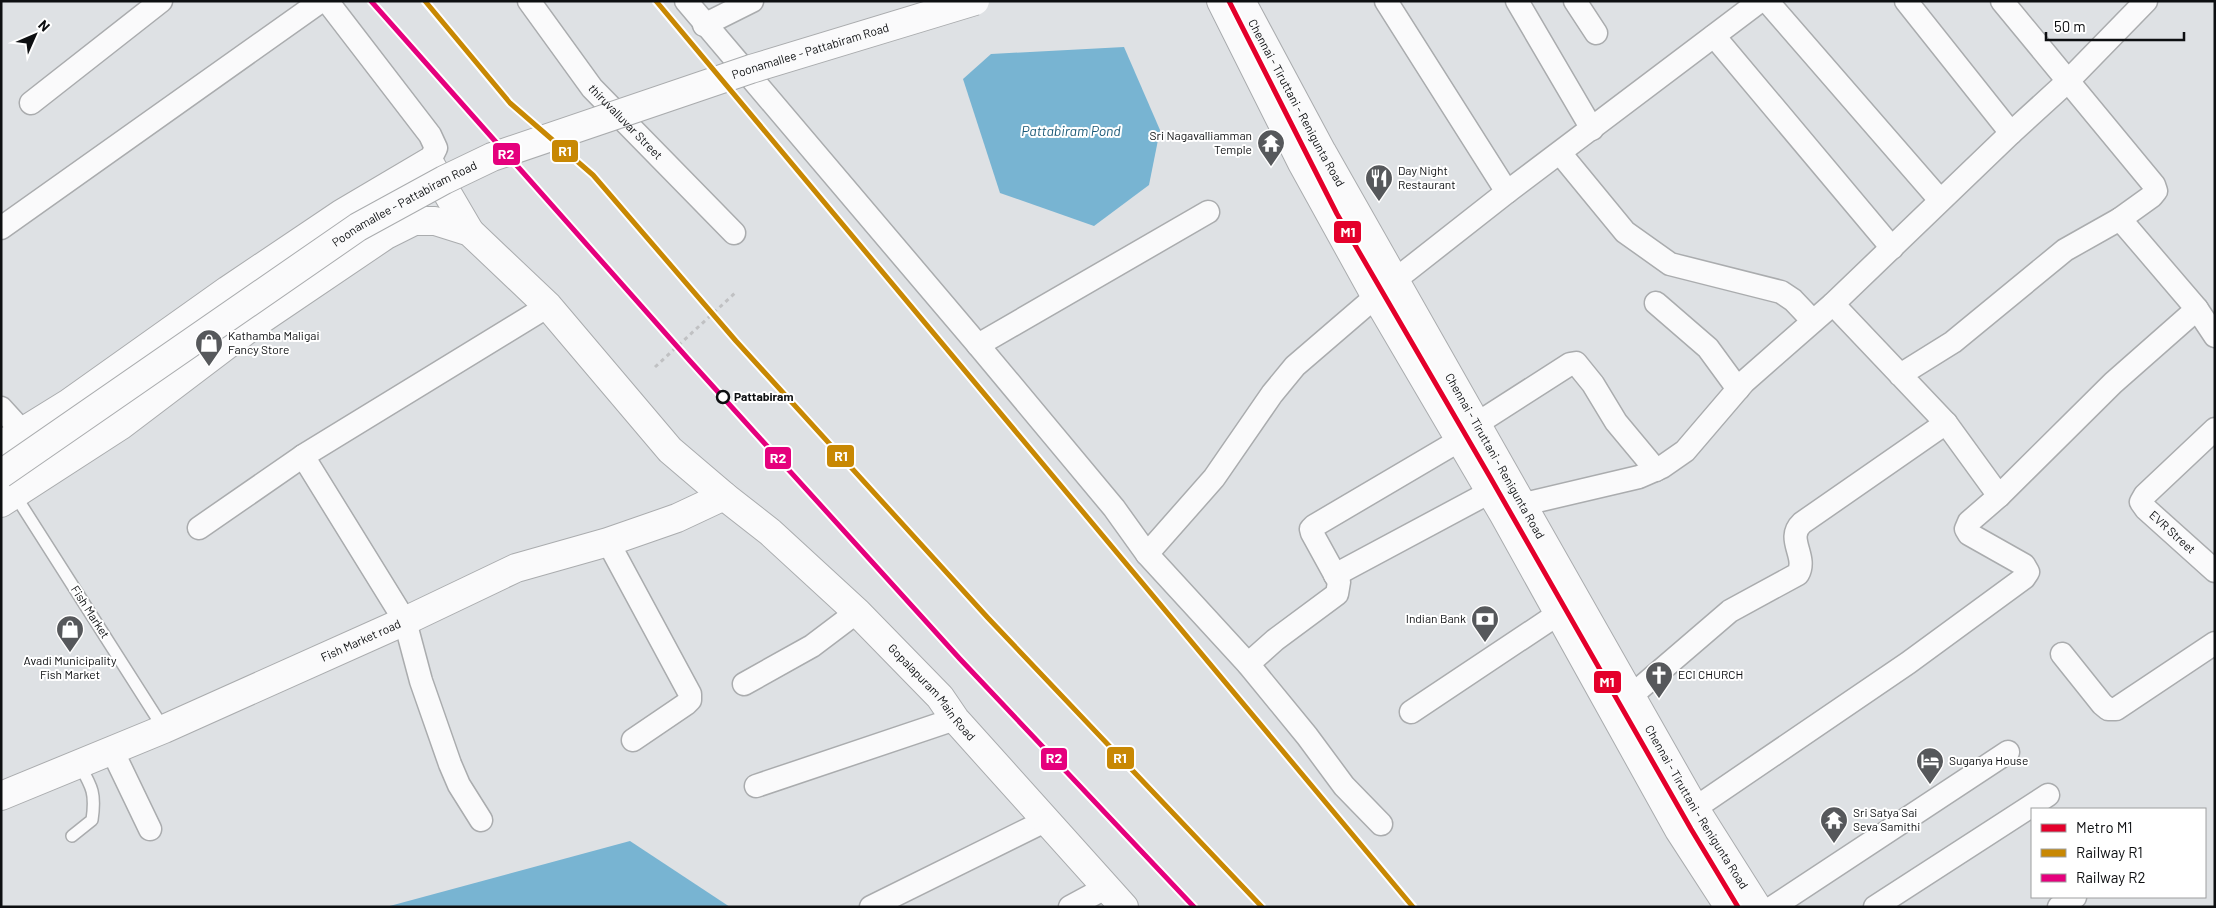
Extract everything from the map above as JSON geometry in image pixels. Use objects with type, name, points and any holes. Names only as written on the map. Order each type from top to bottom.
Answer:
[{"type":"main road","name":"Poonamallee - Pattabiram Road","points":[[6,491],[358,227],[444,180],[492,157],[751,69],[975,1]]},
{"type":"main road","name":"Chennai - Tiruttani - Renigunta Road","points":[[1221,1],[1302,163],[1386,288],[1469,432],[1524,504],[1631,696],[1729,907]]},
{"type":"main road","name":"Chennai - Tiruttani - Renigunta Road","points":[[1241,1],[1322,152],[1386,288]]},
{"type":"main road","points":[[12,438],[69,403],[228,290],[309,236],[429,162],[470,232]]},
{"type":"main road","points":[[6,491],[120,426],[256,323],[386,236],[414,221],[435,221],[470,232]]},
{"type":"main road","name":"Gopalapuram Main Road","points":[[470,232],[548,306],[670,450],[770,532],[857,612],[940,697],[955,719],[1116,897]]},
{"type":"main road","name":"Chennai - Tiruttani - Renigunta Road","points":[[1469,432],[1490,492],[1558,614],[1685,815],[1757,907]]},
{"type":"main road","name":"Fish Market road","points":[[1,796],[164,729],[405,621],[516,568],[608,542],[677,518],[724,496]]},
{"type":"street","points":[[31,103],[161,1]]},
{"type":"street","points":[[1,228],[321,1]]},
{"type":"street","points":[[327,1],[430,135],[436,148],[429,162]]},
{"type":"street","name":"thiruvalluvar Street","points":[[528,1],[592,88],[734,233]]},
{"type":"street","points":[[686,1],[1114,508],[1147,554],[1248,664],[1307,736],[1344,786],[1381,824]]},
{"type":"street","points":[[704,24],[752,1]]},
{"type":"street","points":[[1386,1],[1507,192]]},
{"type":"street","points":[[1517,1],[1592,129]]},
{"type":"street","points":[[1575,1],[1596,33]]},
{"type":"street","points":[[1147,554],[1214,478],[1272,394],[1295,366],[1386,288],[1507,192],[1760,1]]},
{"type":"street","points":[[1768,1],[1940,200]]},
{"type":"street","points":[[1906,1],[2011,133]]},
{"type":"street","points":[[1900,375],[1953,342],[2065,250],[2120,218],[2152,196],[2156,191],[2154,185],[2002,1]]},
{"type":"street","points":[[1524,504],[1638,477],[1656,470],[1685,452],[1738,389],[1833,304],[1940,200],[2068,81],[2146,1]]},
{"type":"street","points":[[1714,36],[1892,248]]},
{"type":"street","points":[[1560,153],[1625,232],[1670,264],[1781,292],[1793,300],[1813,322]]},
{"type":"street","points":[[978,345],[1208,212]]},
{"type":"street","points":[[2120,218],[2197,309],[2215,336]]},
{"type":"street","points":[[1656,303],[1708,348],[1738,389]]},
{"type":"street","points":[[1833,304],[1946,423],[1999,496]]},
{"type":"street","points":[[199,528],[303,456],[548,306]]},
{"type":"street","points":[[1685,815],[1908,663],[2024,578],[2028,572],[2024,565],[1969,534],[1966,529],[1969,522],[1999,496],[2112,383],[2197,309]]},
{"type":"street","points":[[1248,664],[1274,640],[1335,597],[1339,588],[1335,575],[1312,533],[1311,529],[1314,526],[1469,432],[1570,364],[1576,363],[1593,384],[1616,422],[1656,470]]},
{"type":"street","points":[[1,408],[12,438]]},
{"type":"street","points":[[1631,696],[1730,611],[1798,574],[1801,565],[1795,536],[1796,529],[1802,523],[1946,423]]},
{"type":"street","name":"EVR Street","points":[[2215,429],[2145,495],[2141,502],[2146,509],[2215,570]]},
{"type":"street","points":[[303,456],[405,621],[421,681],[450,764],[459,785],[481,820]]},
{"type":"street","points":[[1335,575],[1490,492]]},
{"type":"street","points":[[608,542],[690,694],[690,700],[686,704],[633,740]]},
{"type":"street","points":[[744,684],[812,646],[857,612]]},
{"type":"street","points":[[1411,712],[1558,614]]},
{"type":"street","points":[[2062,654],[2102,704],[2108,709],[2116,709],[2215,643]]},
{"type":"street","points":[[756,786],[955,719]]},
{"type":"street","points":[[112,750],[150,829]]},
{"type":"street","points":[[1773,907],[2008,752]]},
{"type":"street","points":[[1875,907],[2048,795]]},
{"type":"street","points":[[871,907],[1047,820]]},
{"type":"street","points":[[1070,907],[1116,897]]},
{"type":"street","points":[[2059,907],[2073,898]]},
{"type":"lane","name":"Fish Market","points":[[6,491],[164,729]]},
{"type":"lane","points":[[72,836],[92,820],[94,805],[93,789],[79,764]]},
{"type":"path","points":[[655,367],[736,293]]},
{"type":"water","name":"Pattabiram Pond","points":[[1124,47],[1160,130],[1149,185],[1094,226],[1000,193],[963,79],[991,54]]},
{"type":"water","points":[[630,841],[730,907],[386,907]]},
{"type":"railway","points":[[656,1],[1413,907]]},
{"type":"railway","points":[[1229,1],[1337,214],[1691,829],[1738,907]]},
{"type":"metro line","name":"M1","points":[[1229,1],[1337,214],[1691,829],[1738,907]]},
{"type":"rail line","name":"R2","points":[[371,1],[690,361],[960,659],[1194,907]]},
{"type":"rail line","name":"R1","points":[[425,1],[510,103],[593,175],[736,341],[988,618],[1262,907]]},
{"type":"rail line","name":"R1","points":[[656,1],[1413,907]]},
{"type":"place","name":"Sri Nagavalliamman Temple","points":[[1271,167]]},
{"type":"place","name":"Day Night Restaurant","points":[[1379,202]]},
{"type":"place","name":"Kathamba Maligai Fancy Store","points":[[209,367]]},
{"type":"place","name":"Pattabiram","points":[[723,397]]},
{"type":"place","name":"Indian Bank","points":[[1485,643]]},
{"type":"place","name":"Avadi Municipality Fish Market","points":[[70,653]]},
{"type":"place","name":"ECI CHURCH","points":[[1659,699]]},
{"type":"place","name":"Suganya House","points":[[1930,785]]},
{"type":"place","name":"Sri Satya Sai Seva Samithi","points":[[1834,844]]}]
